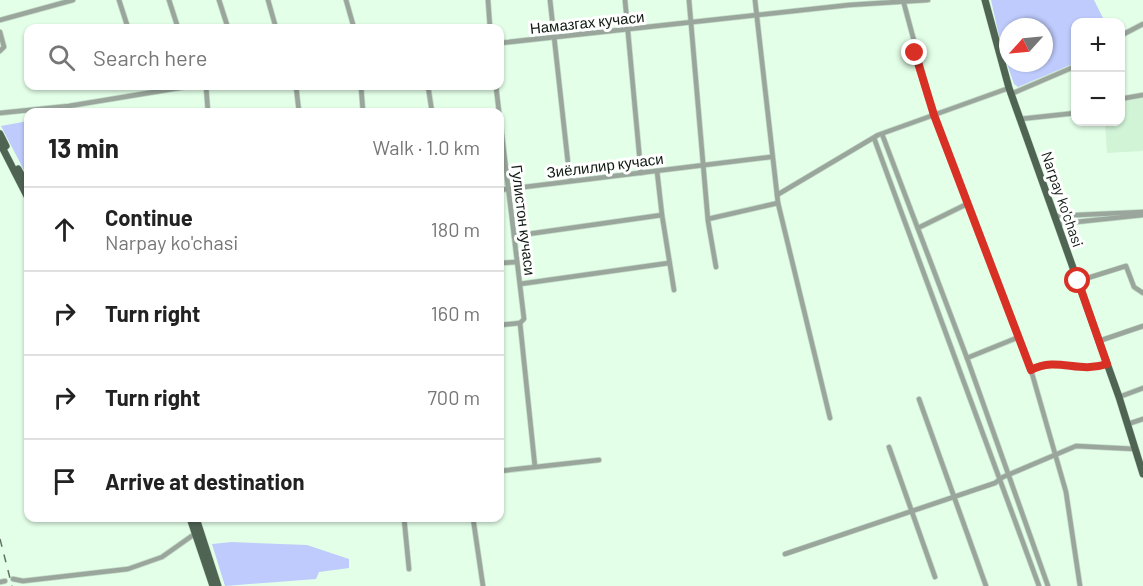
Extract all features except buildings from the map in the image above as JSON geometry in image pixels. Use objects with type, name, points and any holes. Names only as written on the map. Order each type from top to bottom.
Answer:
[{"type":"main road","name":"Narpay ko'chasi","points":[[985,0],[1010,91],[1119,397],[1143,474]]},
{"type":"main road","points":[[0,134],[24,180]]},
{"type":"main road","points":[[0,143],[24,190]]},
{"type":"main road","points":[[192,522],[213,586]]},
{"type":"main road","points":[[197,522],[218,586]]},
{"type":"street","points":[[0,20],[73,0]]},
{"type":"street","points":[[119,0],[127,24]]},
{"type":"street","points":[[169,0],[177,24]]},
{"type":"street","points":[[219,0],[227,24]]},
{"type":"street","points":[[268,0],[275,24]]},
{"type":"street","points":[[346,0],[353,24]]},
{"type":"street","points":[[488,0],[490,24]]},
{"type":"street","points":[[550,0],[556,37],[570,181]]},
{"type":"street","points":[[624,0],[641,173]]},
{"type":"street","points":[[689,0],[708,219],[716,267]]},
{"type":"street","points":[[755,0],[778,204],[830,418]]},
{"type":"street","name":"Намазгах кучаси","points":[[504,43],[928,0]]},
{"type":"street","points":[[903,1],[934,115],[1031,370],[1068,505],[1080,586]]},
{"type":"street","points":[[1125,33],[1143,24]]},
{"type":"street","points":[[0,32],[4,47],[0,51]]},
{"type":"street","points":[[777,195],[882,134],[1071,68]]},
{"type":"street","points":[[47,108],[71,106],[138,90]]},
{"type":"street","points":[[206,90],[208,108]]},
{"type":"street","points":[[296,90],[299,108]]},
{"type":"street","points":[[361,90],[363,108]]},
{"type":"street","points":[[429,90],[431,108]]},
{"type":"street","points":[[496,90],[499,108]]},
{"type":"street","points":[[1125,98],[1143,95]]},
{"type":"street","points":[[0,110],[24,110]]},
{"type":"street","points":[[1020,119],[1071,114]]},
{"type":"street","points":[[882,134],[967,357],[1048,586]]},
{"type":"street","points":[[874,138],[944,325],[998,481],[1039,586]]},
{"type":"street","name":"Гулистон кучаси","points":[[504,154],[524,319],[520,323],[535,467]]},
{"type":"street","name":"Зиёлилир кучаси","points":[[504,190],[771,157]]},
{"type":"street","points":[[657,171],[674,290]]},
{"type":"street","points":[[708,219],[778,204]]},
{"type":"street","points":[[918,228],[968,204]]},
{"type":"street","points":[[1056,220],[1143,214]]},
{"type":"street","points":[[514,236],[662,215]]},
{"type":"street","points":[[504,263],[517,262]]},
{"type":"street","points":[[520,284],[669,263]]},
{"type":"street","points":[[1078,281],[1126,266],[1134,287],[1143,293]]},
{"type":"street","points":[[504,325],[520,323]]},
{"type":"street","points":[[1099,340],[1143,326]]},
{"type":"street","points":[[967,357],[1019,337]]},
{"type":"street","points":[[1031,370],[1050,363],[1089,369],[1107,364]]},
{"type":"street","points":[[1119,397],[1143,388]]},
{"type":"street","points":[[919,399],[986,586]]},
{"type":"street","points":[[1128,424],[1143,419]]},
{"type":"street","points":[[785,554],[955,497],[1083,445],[1135,449]]},
{"type":"street","points":[[888,447],[936,577]]},
{"type":"street","points":[[504,471],[599,460]]},
{"type":"street","points":[[404,522],[409,569]]},
{"type":"street","points":[[475,522],[483,586]]},
{"type":"street","points":[[13,579],[23,581],[128,569],[162,557],[196,533]]},
{"type":"shaded area","points":[[991,0],[1094,0],[1103,18],[1071,18],[1071,65],[1018,87],[1014,84],[1010,72],[1053,72],[1053,18],[999,18],[999,36]]},
{"type":"shaded area","points":[[1143,98],[1143,151],[1107,153],[1105,126],[1125,126],[1125,100]]},
{"type":"shaded area","points":[[24,122],[24,170],[1,126]]},
{"type":"shaded area","points":[[232,542],[307,545],[349,559],[349,568],[319,572],[316,579],[225,586],[212,544]]},
{"type":"railway","points":[[0,539],[12,586]]},
{"type":"route","points":[[915,53],[934,115],[1031,370],[1050,363],[1089,369],[1107,364],[1078,281]]}]
